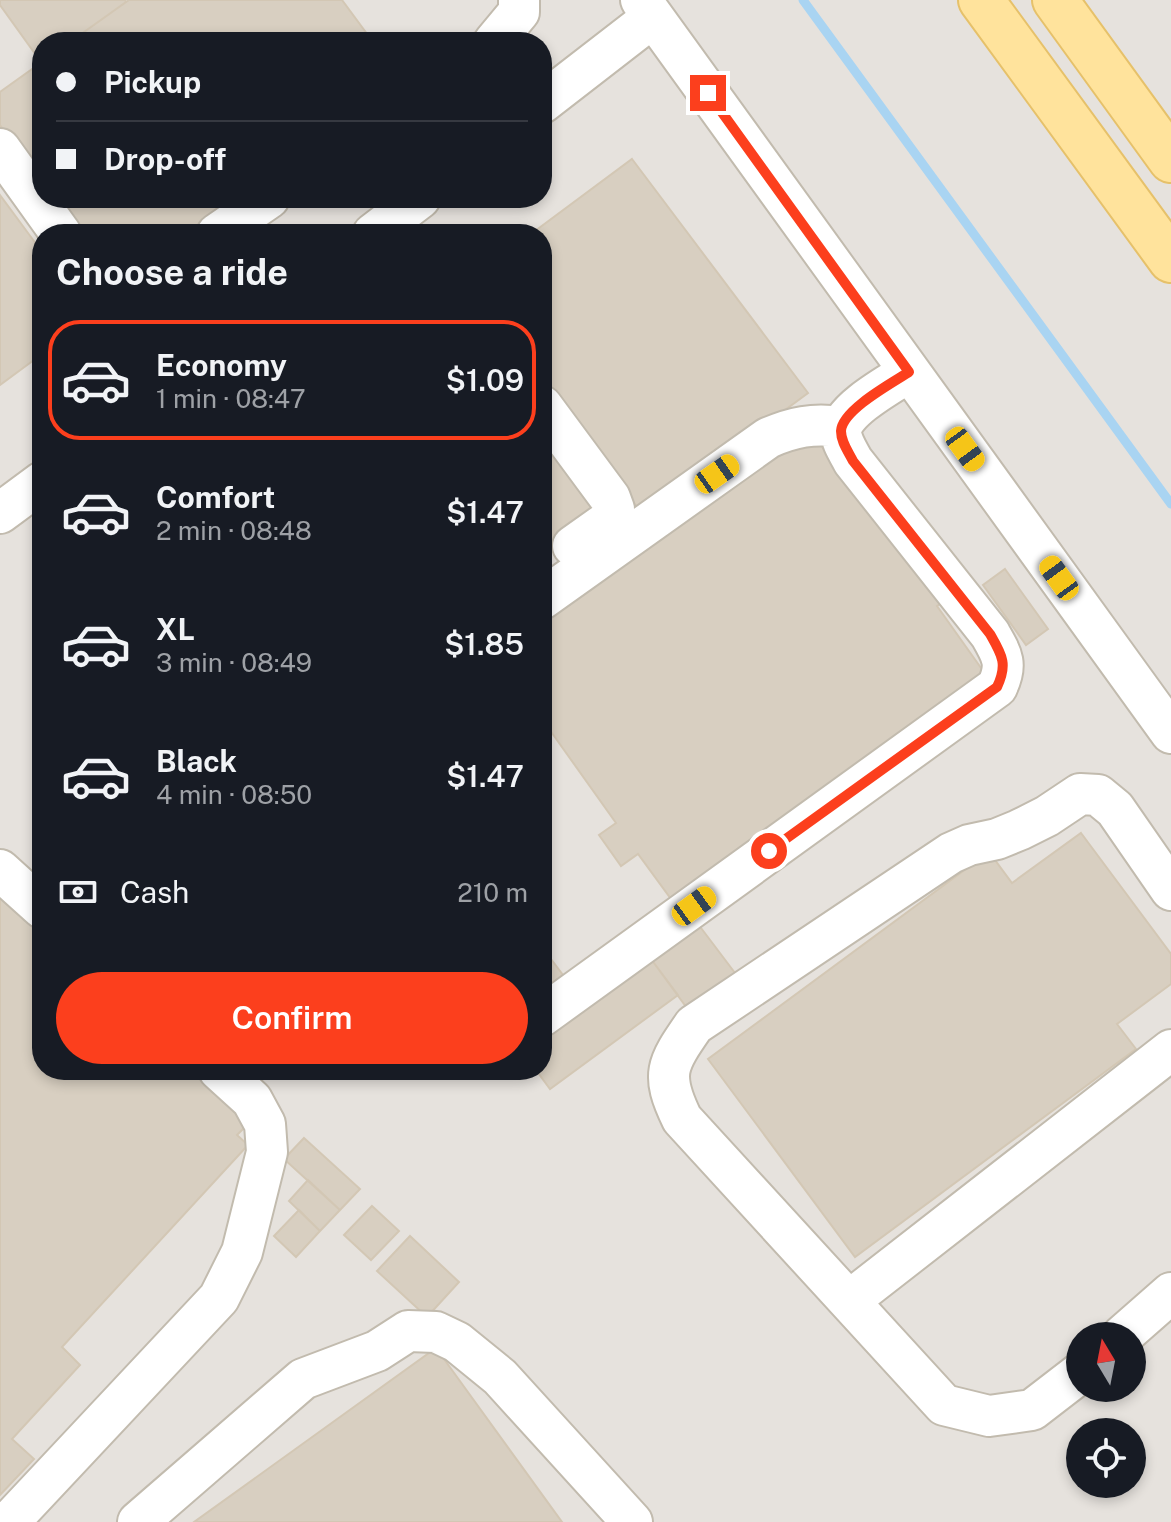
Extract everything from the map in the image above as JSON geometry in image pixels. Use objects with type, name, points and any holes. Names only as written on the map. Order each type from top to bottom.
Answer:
[{"type":"main road","points":[[981,0],[1171,260]]},
{"type":"main road","points":[[1055,0],[1171,160]]},
{"type":"street","points":[[502,32],[519,12],[519,0]]},
{"type":"street","points":[[552,94],[647,8],[1171,733]]},
{"type":"street","points":[[0,149],[32,194]]},
{"type":"street","points":[[231,224],[255,208]]},
{"type":"street","points":[[552,1009],[997,687],[1004,673],[1002,654],[990,634],[853,461],[843,443],[841,427],[849,413],[909,372]]},
{"type":"street","points":[[552,420],[610,498],[614,509],[614,517],[552,562]]},
{"type":"street","points":[[552,592],[768,438],[796,427],[821,424],[841,427]]},
{"type":"street","points":[[0,513],[32,489]]},
{"type":"street","points":[[1066,1384],[1032,1410],[989,1416],[944,1405],[682,1119],[669,1092],[671,1058],[694,1025],[951,853],[1019,830],[1080,794],[1098,795],[1115,809],[1171,890]]},
{"type":"street","points":[[0,870],[32,899]]},
{"type":"street","points":[[849,1301],[1171,1050]]},
{"type":"street","points":[[9,1522],[219,1298],[242,1252],[267,1152],[265,1124],[252,1100],[230,1080]]},
{"type":"street","points":[[1138,1322],[1171,1293]]},
{"type":"street","points":[[138,1522],[303,1379],[377,1351],[408,1331],[436,1332],[457,1342],[500,1377],[632,1522]]},
{"type":"shaded area","points":[[0,0],[1171,0],[1171,1522],[0,1522]]},
{"type":"building","points":[[0,0],[126,2],[84,32],[32,32],[32,49],[0,5]]},
{"type":"building","points":[[129,0],[342,0],[366,32],[84,32]]},
{"type":"building","points":[[32,69],[32,169],[0,125],[0,92]]},
{"type":"building","points":[[632,159],[808,393],[643,515],[552,393],[552,224],[544,224]]},
{"type":"building","points":[[0,195],[32,238],[32,361],[0,385]]},
{"type":"building","points":[[60,208],[221,208],[199,224],[72,224]]},
{"type":"building","points":[[810,430],[859,499],[946,600],[937,606],[986,675],[674,903],[638,854],[621,866],[599,835],[616,823],[552,733],[552,604]]},
{"type":"building","points":[[552,433],[607,506],[552,547]]},
{"type":"building","points":[[1005,569],[1048,629],[1026,645],[983,585]]},
{"type":"building","points":[[1081,833],[1171,954],[1171,984],[1117,1024],[1136,1049],[855,1257],[708,1059],[989,852],[1012,883]]},
{"type":"building","points":[[0,890],[32,920],[32,1080],[207,1080],[251,1121],[237,1135],[248,1145],[62,1347],[80,1365],[12,1439],[34,1459],[0,1495]]},
{"type":"building","points":[[698,924],[735,973],[687,1008],[651,959]]},
{"type":"building","points":[[651,959],[678,995],[550,1089],[543,1080],[552,1080],[552,1032]]},
{"type":"building","points":[[552,960],[563,975],[552,983]]},
{"type":"building","points":[[304,1138],[360,1189],[340,1210],[284,1159]]},
{"type":"building","points":[[308,1180],[340,1210],[320,1231],[289,1201]]},
{"type":"building","points":[[372,1206],[399,1231],[371,1260],[344,1235]]},
{"type":"building","points":[[299,1210],[320,1231],[296,1257],[274,1236]]},
{"type":"building","points":[[410,1236],[459,1282],[427,1317],[377,1271]]},
{"type":"building","points":[[436,1348],[562,1522],[194,1522]]},
{"type":"waterway","points":[[803,0],[1171,504]]},
{"type":"route","points":[[708,93],[909,372],[849,413],[841,427],[843,443],[853,461],[990,634],[1002,654],[1004,673],[997,687],[769,851]]}]
